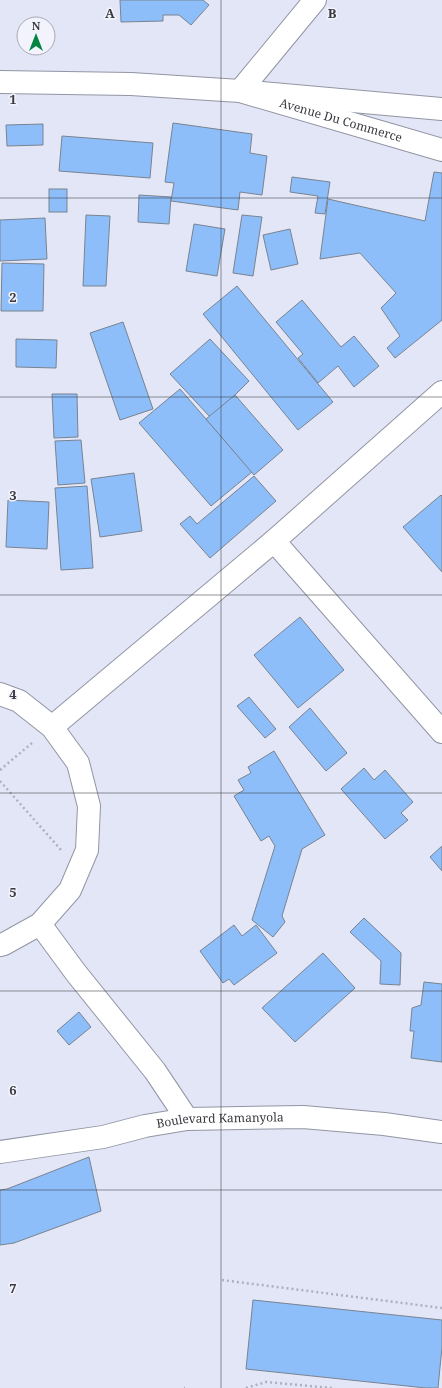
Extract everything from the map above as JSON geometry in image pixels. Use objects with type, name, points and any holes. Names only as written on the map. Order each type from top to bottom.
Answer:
[{"type":"street","points":[[240,91],[315,0]]},
{"type":"street","points":[[0,82],[130,84],[240,91],[442,109]]},
{"type":"street","name":"Avenue Du Commerce","points":[[240,91],[442,150]]},
{"type":"street","points":[[52,726],[274,541],[442,392]]},
{"type":"street","points":[[274,541],[442,732]]},
{"type":"street","points":[[0,694],[19,701],[52,726],[78,763],[89,806],[87,850],[70,890],[40,924],[0,945]]},
{"type":"street","points":[[40,924],[76,973],[155,1071],[187,1119]]},
{"type":"street","name":"Boulevard Kamanyola","points":[[0,1152],[103,1137],[145,1126],[187,1119],[303,1117],[384,1124],[442,1132]]},
{"type":"path","points":[[0,770],[52,726]]},
{"type":"path","points":[[0,781],[64,853]]},
{"type":"path","points":[[222,1280],[442,1308]]},
{"type":"path","points":[[246,1388],[266,1382],[332,1388]]},
{"type":"building","points":[[120,0],[203,0],[209,5],[191,25],[179,15],[163,15],[163,21],[121,22]]},
{"type":"building","points":[[173,123],[252,134],[250,153],[267,156],[262,195],[240,192],[238,210],[171,201],[174,183],[165,182]]},
{"type":"building","points":[[43,124],[43,145],[7,146],[6,125]]},
{"type":"building","points":[[62,136],[153,143],[150,178],[59,171]]},
{"type":"building","points":[[434,172],[442,173],[442,320],[395,358],[387,348],[400,336],[381,308],[396,293],[360,253],[320,259],[328,199],[425,221]]},
{"type":"building","points":[[292,177],[330,182],[325,214],[315,213],[318,196],[290,192]]},
{"type":"building","points":[[49,189],[67,189],[67,212],[49,212]]},
{"type":"building","points":[[139,195],[171,197],[169,224],[138,222]]},
{"type":"building","points":[[86,215],[110,216],[106,286],[83,286]]},
{"type":"building","points":[[242,215],[262,217],[253,276],[233,273]]},
{"type":"building","points":[[45,218],[47,259],[0,261],[0,220]]},
{"type":"building","points":[[194,224],[225,229],[217,276],[186,271]]},
{"type":"building","points":[[290,229],[298,264],[271,270],[263,235]]},
{"type":"building","points":[[2,263],[44,264],[43,311],[1,311]]},
{"type":"building","points":[[237,286],[333,402],[298,430],[203,314]]},
{"type":"building","points":[[302,300],[341,347],[354,336],[379,366],[354,387],[338,366],[318,383],[298,358],[303,354],[276,322]]},
{"type":"building","points":[[123,322],[153,409],[120,420],[90,333]]},
{"type":"building","points":[[16,339],[57,340],[56,368],[16,367]]},
{"type":"building","points":[[210,339],[249,381],[210,417],[170,374]]},
{"type":"building","points":[[180,389],[252,472],[211,506],[139,423]]},
{"type":"building","points":[[52,394],[77,394],[78,437],[54,438]]},
{"type":"building","points":[[235,395],[283,450],[254,475],[206,419]]},
{"type":"building","points":[[81,440],[85,483],[58,485],[55,441]]},
{"type":"building","points":[[134,473],[142,531],[100,537],[91,479]]},
{"type":"building","points":[[254,476],[276,501],[210,558],[180,524],[190,516],[197,524]]},
{"type":"building","points":[[87,486],[93,568],[61,570],[55,488]]},
{"type":"building","points":[[441,495],[442,496],[442,572],[403,527]]},
{"type":"building","points":[[8,500],[49,502],[47,549],[6,547]]},
{"type":"building","points":[[300,617],[344,670],[298,708],[254,655]]},
{"type":"building","points":[[249,697],[276,729],[265,738],[237,706]]},
{"type":"building","points":[[310,708],[347,753],[326,771],[289,727]]},
{"type":"building","points":[[274,751],[325,835],[302,849],[282,916],[285,922],[273,937],[252,920],[275,846],[269,836],[261,841],[234,796],[244,790],[238,780],[251,773],[248,767]]},
{"type":"building","points":[[364,768],[374,780],[385,770],[413,802],[401,813],[408,820],[385,839],[341,789]]},
{"type":"building","points":[[442,846],[442,871],[430,857]]},
{"type":"building","points":[[364,918],[401,953],[400,985],[380,984],[381,961],[350,932]]},
{"type":"building","points":[[234,925],[242,936],[256,925],[277,953],[234,985],[229,979],[223,983],[200,951]]},
{"type":"building","points":[[323,953],[355,988],[295,1042],[262,1008]]},
{"type":"building","points":[[424,982],[442,984],[442,1062],[411,1058],[414,1031],[410,1031],[412,1008],[421,1005]]},
{"type":"building","points":[[79,1012],[91,1027],[69,1045],[57,1031]]},
{"type":"building","points":[[89,1157],[101,1211],[14,1243],[0,1245],[0,1190],[7,1189]]},
{"type":"building","points":[[253,1300],[442,1320],[442,1347],[438,1388],[246,1369]]}]
